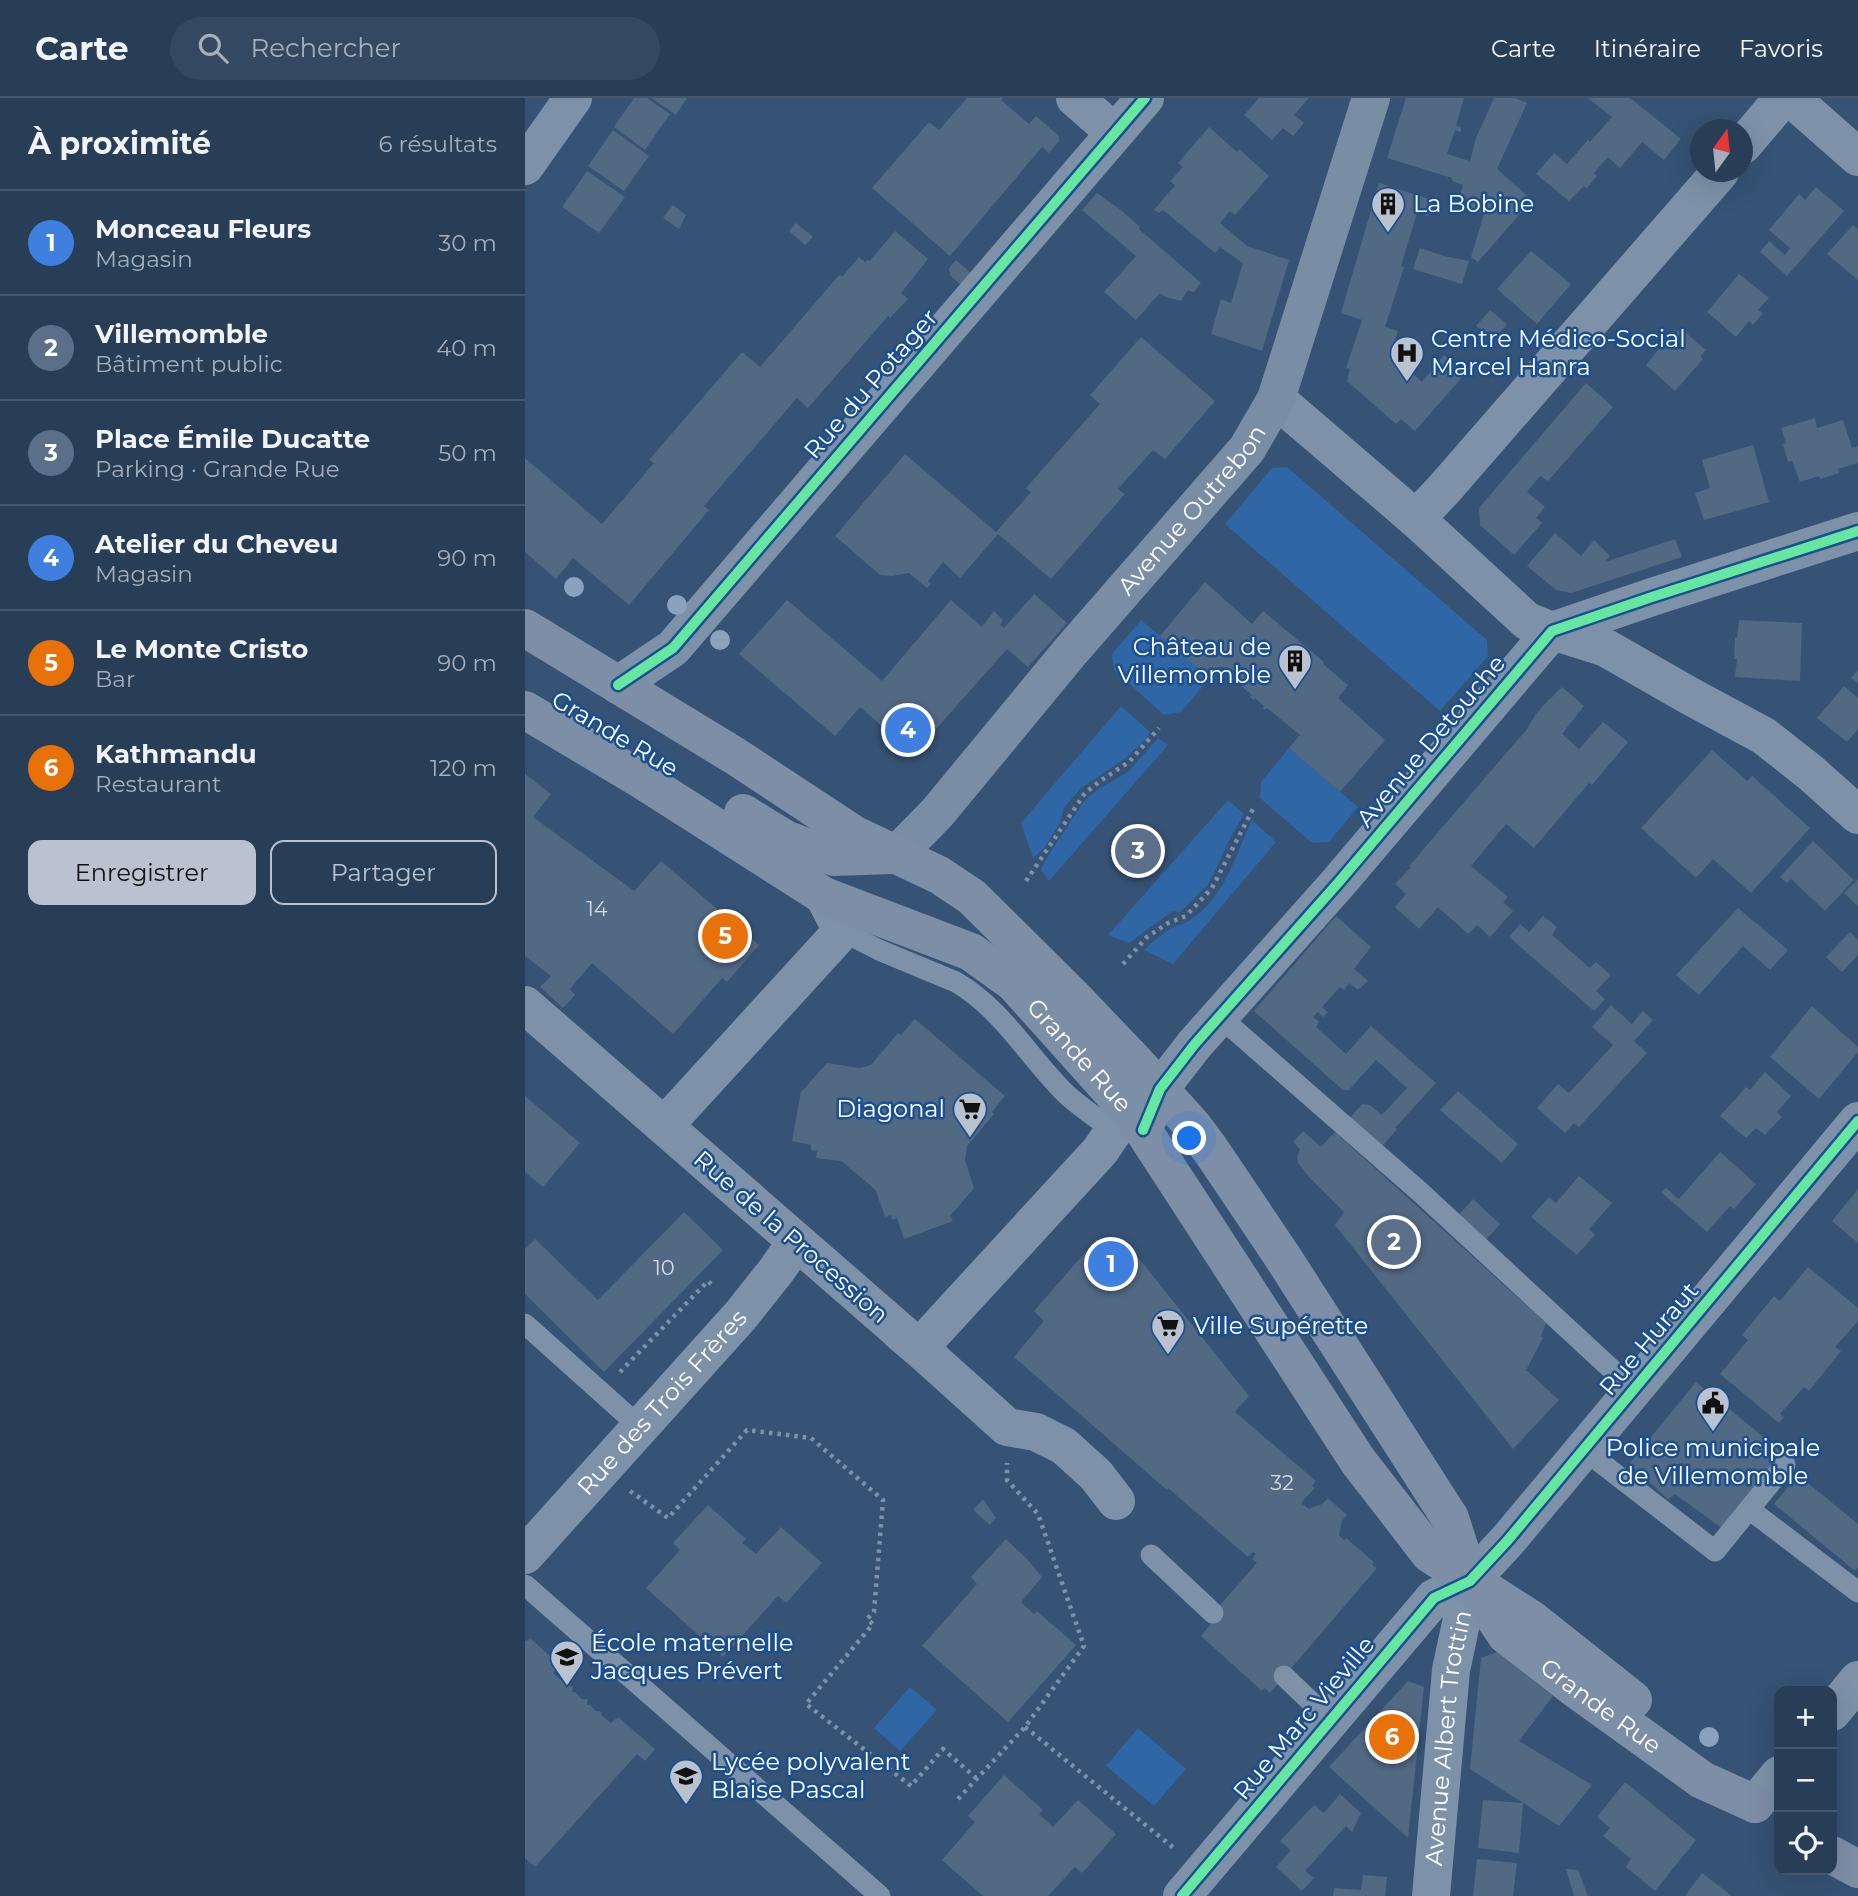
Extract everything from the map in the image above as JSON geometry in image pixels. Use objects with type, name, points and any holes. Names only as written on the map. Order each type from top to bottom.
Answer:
[{"type":"main road","name":"Avenue Outrebon","points":[[896,855],[938,812],[1070,652],[1247,449],[1276,399],[1371,98]]},
{"type":"main road","name":"Grande Rue","points":[[525,628],[735,756],[855,835],[939,875],[972,897],[1061,985],[1148,1076],[1210,1149],[1450,1518],[1470,1581]]},
{"type":"main road","name":"Grande Rue","points":[[525,681],[591,718],[786,839],[834,857],[896,855]]},
{"type":"main road","name":"Grande Rue","points":[[525,710],[642,780],[824,896],[971,952],[1003,975],[1022,992],[1171,1174],[1358,1461],[1430,1554],[1531,1619],[1717,1765],[1767,1813]]},
{"type":"main road","points":[[1837,1858],[1858,1869]]},
{"type":"street","points":[[525,166],[573,98]]},
{"type":"street","points":[[1075,98],[1114,132]]},
{"type":"street","name":"Rue du Potager","points":[[618,685],[673,648],[1145,98]]},
{"type":"street","points":[[1753,132],[1783,98]]},
{"type":"street","points":[[1791,98],[1858,157]]},
{"type":"street","points":[[1416,519],[1711,182]]},
{"type":"street","points":[[1276,399],[1416,519],[1527,621],[1606,648],[1763,736],[1811,773],[1858,815]]},
{"type":"street","points":[[1552,631],[1858,531]]},
{"type":"street","name":"Avenue Detouche","points":[[1148,1076],[1194,1045],[1220,1017],[1552,631]]},
{"type":"street","points":[[664,1126],[842,930],[824,896]]},
{"type":"street","name":"Rue de la Procession","points":[[525,1005],[1007,1427]]},
{"type":"street","points":[[919,1348],[1100,1151],[1129,1124],[1148,1076]]},
{"type":"street","name":"Rue Huraut","points":[[1470,1581],[1508,1540],[1858,1121]]},
{"type":"street","name":"Rue de la Procession","points":[[664,1126],[794,1245],[919,1348]]},
{"type":"street","name":"Rue des Trois Frères","points":[[525,1555],[741,1315],[794,1245]]},
{"type":"street","points":[[1007,1427],[1037,1432],[1064,1446],[1096,1475],[1116,1501]]},
{"type":"street","name":"Rue Marc Vieville","points":[[1192,1884],[1434,1598],[1470,1581]]},
{"type":"street","name":"Avenue Albert Trottin","points":[[1431,1896],[1451,1670],[1470,1581]]},
{"type":"street","points":[[1389,1650],[1417,1653],[1434,1659],[1451,1670]]},
{"type":"street","points":[[1837,1706],[1858,1680]]},
{"type":"street","points":[[1767,1813],[1774,1791]]},
{"type":"lane","points":[[842,930],[879,950],[965,987],[981,999],[1015,1034],[1066,1094],[1129,1124]]},
{"type":"lane","points":[[1220,1017],[1419,1191],[1634,1390]]},
{"type":"lane","points":[[525,1324],[640,1427]]},
{"type":"lane","points":[[1583,1450],[1715,1551],[1785,1465]]},
{"type":"lane","points":[[1749,1510],[1858,1592]]},
{"type":"lane","points":[[1151,1555],[1213,1613]]},
{"type":"lane","points":[[525,1585],[880,1896]]},
{"type":"lane","points":[[1284,1676],[1330,1720]]},
{"type":"path","points":[[1026,881],[1085,793],[1129,762],[1159,728]]},
{"type":"path","points":[[1123,964],[1147,937],[1168,923],[1186,916],[1212,888],[1253,809]]},
{"type":"path","points":[[600,1392],[708,1281],[741,1315]]},
{"type":"path","points":[[958,1799],[1025,1727],[1084,1646],[1038,1514],[1007,1480],[1007,1427]]},
{"type":"path","points":[[601,1471],[668,1518],[747,1430],[811,1438],[883,1500],[873,1612],[867,1619],[873,1624],[806,1704],[911,1786],[943,1749],[976,1778]]},
{"type":"path","points":[[1025,1727],[1192,1884]]},
{"type":"shaded area","points":[[1287,467],[1487,640],[1488,656],[1440,711],[1225,524],[1272,468]]},
{"type":"shaded area","points":[[1141,620],[1210,678],[1181,712],[1164,715],[1114,670],[1112,654]]},
{"type":"shaded area","points":[[1121,706],[1150,732],[1146,739],[1127,757],[1080,789],[1064,808],[1060,823],[1044,848],[1033,858],[1021,823]]},
{"type":"shaded area","points":[[1158,738],[1168,745],[1049,881],[1041,869],[1085,800],[1128,772]]},
{"type":"shaded area","points":[[1289,748],[1358,807],[1329,842],[1312,843],[1260,798],[1261,782]]},
{"type":"shaded area","points":[[1228,800],[1244,814],[1208,885],[1179,913],[1173,911],[1129,943],[1108,935]]},
{"type":"shaded area","points":[[1252,820],[1276,842],[1173,964],[1144,950],[1166,932],[1189,921],[1212,899],[1228,875]]},
{"type":"shaded area","points":[[910,1687],[937,1710],[900,1751],[874,1728]]},
{"type":"shaded area","points":[[1138,1728],[1186,1769],[1154,1806],[1106,1766]]},
{"type":"building","points":[[634,98],[647,98],[670,114],[645,150],[614,127]]},
{"type":"building","points":[[652,98],[687,98],[676,115]]},
{"type":"building","points":[[967,98],[1003,98],[1001,100],[1029,124],[1036,116],[1059,136],[1059,141],[1049,153],[1042,147],[950,256],[872,188],[929,122],[939,130]]},
{"type":"building","points":[[1259,98],[1309,98],[1294,115],[1304,123],[1293,136],[1283,128],[1272,140],[1244,115]]},
{"type":"building","points":[[1406,98],[1464,98],[1456,126],[1461,127],[1461,132],[1455,130],[1447,154],[1470,161],[1476,138],[1494,98],[1515,98],[1527,103],[1497,169],[1532,200],[1478,262],[1471,257],[1484,214],[1457,206],[1463,185],[1452,181],[1452,178],[1387,158]]},
{"type":"building","points":[[1588,98],[1630,98],[1681,139],[1664,160],[1642,142],[1620,168],[1608,157],[1594,173],[1597,176],[1587,188],[1584,186],[1569,201],[1536,174],[1554,153],[1567,164],[1612,117]]},
{"type":"building","points":[[1209,127],[1269,176],[1235,215],[1230,211],[1220,223],[1247,246],[1289,260],[1262,351],[1211,334],[1221,299],[1231,303],[1243,263],[1220,247],[1215,253],[1163,210],[1159,213],[1154,210],[1175,185],[1170,181],[1183,167],[1178,163]]},
{"type":"building","points":[[613,130],[649,156],[624,191],[588,166]]},
{"type":"building","points":[[587,171],[625,197],[599,233],[562,207]]},
{"type":"building","points":[[1379,183],[1432,200],[1428,216],[1417,213],[1401,266],[1404,267],[1385,327],[1398,331],[1391,354],[1422,382],[1444,355],[1465,374],[1415,431],[1401,419],[1396,424],[1347,381],[1350,369],[1346,368],[1362,320],[1341,313]]},
{"type":"building","points":[[1816,187],[1844,211],[1787,276],[1760,252],[1769,241],[1785,255],[1790,248],[1769,230],[1799,194],[1805,200]]},
{"type":"building","points":[[1097,193],[1122,211],[1201,283],[1194,292],[1188,290],[1181,301],[1160,293],[1136,320],[1104,292],[1136,256],[1082,210]]},
{"type":"building","points":[[673,205],[686,215],[679,229],[663,218]]},
{"type":"building","points":[[796,223],[813,237],[805,245],[789,231]]},
{"type":"building","points":[[1853,225],[1858,229],[1858,280],[1827,254]]},
{"type":"building","points":[[895,231],[928,259],[901,293],[908,299],[890,318],[888,316],[808,408],[797,398],[704,506],[709,510],[629,605],[573,558],[556,579],[525,552],[525,458],[602,524],[654,463],[649,460],[742,352],[760,367],[839,275],[842,277],[859,257],[865,262],[870,261]]},
{"type":"building","points":[[1420,248],[1469,261],[1462,284],[1413,269]]},
{"type":"building","points":[[1531,251],[1571,284],[1537,324],[1497,289]]},
{"type":"building","points":[[956,260],[971,273],[961,285],[950,275],[949,268]]},
{"type":"building","points":[[1739,274],[1769,298],[1758,310],[1763,313],[1753,325],[1749,321],[1736,337],[1707,312]]},
{"type":"building","points":[[1490,310],[1507,324],[1493,340],[1476,326]]},
{"type":"building","points":[[1680,328],[1706,350],[1700,356],[1703,359],[1675,391],[1646,365],[1672,333],[1675,335]]},
{"type":"building","points":[[1141,337],[1215,401],[1165,459],[1153,450],[1118,489],[1125,494],[1051,579],[998,534],[960,578],[943,562],[928,581],[931,584],[927,588],[909,573],[880,575],[835,536],[905,454],[996,532],[1031,492],[1026,488],[1100,404],[1090,395]]},
{"type":"building","points":[[1586,383],[1613,407],[1548,481],[1540,476],[1527,492],[1545,507],[1536,518],[1542,523],[1514,555],[1480,525],[1479,508]]},
{"type":"building","points":[[1815,418],[1817,428],[1843,420],[1852,448],[1858,446],[1858,463],[1838,469],[1839,473],[1800,482],[1792,461],[1788,462],[1781,428]]},
{"type":"building","points":[[1753,445],[1769,502],[1704,520],[1695,493],[1710,488],[1702,460]]},
{"type":"building","points":[[1555,533],[1581,556],[1594,540],[1610,556],[1606,560],[1608,561],[1675,539],[1682,557],[1571,593],[1556,590],[1527,566]]},
{"type":"building","name":"Château de Villemomble","points":[[1205,582],[1252,624],[1263,611],[1324,662],[1323,664],[1348,685],[1338,698],[1385,740],[1340,792],[1289,748],[1300,735],[1267,708],[1265,710],[1255,698],[1254,700],[1250,697],[1252,695],[1241,686],[1243,684],[1221,666],[1210,678],[1160,636]]},
{"type":"building","points":[[1034,594],[1067,623],[1028,667],[1007,649],[914,754],[860,707],[835,736],[739,654],[787,600],[882,681],[951,600],[982,627],[994,611],[1003,620],[1000,625],[1004,628]]},
{"type":"building","points":[[1739,620],[1802,623],[1800,681],[1735,677],[1735,638]]},
{"type":"building","points":[[1858,670],[1858,683],[1851,678]]},
{"type":"building","points":[[1844,686],[1858,698],[1858,729],[1847,742],[1817,718]]},
{"type":"building","points":[[1562,687],[1584,706],[1562,734],[1579,749],[1603,722],[1628,742],[1534,848],[1506,824],[1471,866],[1508,897],[1503,902],[1513,911],[1490,937],[1477,925],[1468,934],[1438,907],[1419,929],[1395,907],[1406,894],[1395,884],[1527,729],[1536,714]]},
{"type":"building","points":[[1712,750],[1747,781],[1752,776],[1810,828],[1751,893],[1713,859],[1696,878],[1641,828]]},
{"type":"building","points":[[525,774],[551,794],[533,817],[634,891],[661,861],[759,945],[727,982],[722,978],[673,1034],[592,963],[570,989],[575,995],[563,1008],[540,987],[551,976],[525,956]]},
{"type":"building","points":[[1813,841],[1854,880],[1825,911],[1791,879],[1787,883],[1780,877]]},
{"type":"building","points":[[1858,879],[1858,906],[1844,893]]},
{"type":"building","points":[[1738,908],[1788,950],[1770,970],[1743,946],[1699,995],[1676,975]]},
{"type":"building","points":[[1336,916],[1371,947],[1354,969],[1368,981],[1358,990],[1349,983],[1344,990],[1340,987],[1322,1007],[1328,1012],[1323,1017],[1318,1012],[1313,1017],[1319,1022],[1316,1027],[1346,1054],[1371,1026],[1436,1083],[1395,1128],[1397,1129],[1380,1149],[1348,1120],[1362,1104],[1370,1105],[1382,1115],[1407,1088],[1376,1060],[1349,1090],[1343,1090],[1254,1011]]},
{"type":"building","points":[[1543,916],[1557,927],[1552,935],[1590,968],[1596,962],[1611,975],[1596,991],[1605,999],[1594,1011],[1509,937],[1520,924],[1529,932]]},
{"type":"building","points":[[1850,932],[1858,940],[1858,955],[1842,972],[1826,957]]},
{"type":"building","points":[[1611,1005],[1632,1024],[1643,1011],[1653,1020],[1634,1041],[1647,1053],[1579,1127],[1574,1123],[1565,1133],[1537,1108],[1558,1084],[1569,1093],[1613,1045],[1592,1027]]},
{"type":"building","points":[[1812,1006],[1858,1047],[1858,1052],[1819,1099],[1770,1057]]},
{"type":"building","points":[[915,1019],[1005,1096],[992,1112],[994,1114],[967,1146],[965,1160],[974,1188],[950,1216],[953,1221],[904,1239],[897,1218],[892,1220],[891,1215],[885,1217],[876,1191],[870,1185],[841,1161],[816,1158],[817,1151],[811,1150],[811,1145],[792,1141],[801,1091],[827,1063],[859,1068],[871,1065],[898,1033],[901,1035]]},
{"type":"building","points":[[1765,1072],[1791,1096],[1777,1112],[1782,1117],[1765,1135],[1756,1128],[1746,1138],[1720,1116],[1746,1087],[1750,1090]]},
{"type":"building","points":[[1458,1091],[1518,1144],[1502,1163],[1440,1110]]},
{"type":"building","points":[[525,1096],[580,1143],[543,1187],[525,1172]]},
{"type":"building","points":[[1303,1131],[1321,1147],[1335,1132],[1546,1323],[1541,1336],[1543,1338],[1526,1370],[1559,1400],[1513,1449],[1335,1225],[1344,1212],[1298,1163],[1300,1149],[1293,1142]]},
{"type":"building","points":[[1720,1152],[1756,1184],[1734,1209],[1730,1206],[1707,1232],[1661,1192],[1666,1188],[1679,1199]]},
{"type":"building","points":[[1579,1176],[1612,1203],[1589,1229],[1595,1235],[1577,1255],[1531,1217],[1549,1197],[1556,1203]]},
{"type":"building","points":[[1858,1189],[1858,1243],[1832,1221]]},
{"type":"building","points":[[1473,1199],[1500,1224],[1485,1241],[1457,1217]]},
{"type":"building","points":[[684,1212],[723,1250],[604,1372],[525,1294],[525,1249],[535,1239],[598,1300]]},
{"type":"building","points":[[1096,1240],[1125,1241],[1249,1396],[1235,1412],[1316,1481],[1312,1486],[1315,1488],[1301,1503],[1309,1509],[1322,1504],[1328,1498],[1347,1515],[1342,1521],[1339,1535],[1374,1562],[1372,1565],[1377,1568],[1270,1693],[1265,1688],[1262,1691],[1201,1636],[1211,1624],[1207,1620],[1257,1563],[1252,1559],[1256,1554],[1253,1552],[1248,1557],[1014,1357],[1044,1321],[1034,1311]]},
{"type":"building","points":[[1808,1267],[1858,1308],[1858,1321],[1835,1347],[1841,1351],[1809,1391],[1804,1387],[1780,1414],[1784,1417],[1779,1423],[1720,1374],[1748,1340],[1742,1335],[1774,1296],[1780,1301]]},
{"type":"building","points":[[1696,1382],[1783,1453],[1723,1529],[1675,1494],[1668,1499],[1629,1464]]},
{"type":"building","points":[[1798,1475],[1858,1524],[1858,1567],[1855,1571],[1774,1504]]},
{"type":"building","points":[[983,1499],[996,1518],[990,1525],[973,1510]]},
{"type":"building","points":[[708,1505],[746,1539],[742,1543],[756,1554],[781,1527],[822,1563],[786,1603],[778,1596],[723,1657],[646,1588],[680,1550],[673,1543]]},
{"type":"building","points":[[1006,1539],[1042,1577],[1021,1602],[1034,1614],[1037,1611],[1076,1645],[1008,1722],[922,1646],[977,1584],[971,1577]]},
{"type":"building","name":"École maternelle Jacques Prévert","points":[[531,1639],[560,1665],[553,1673],[568,1686],[573,1686],[572,1692],[582,1699],[588,1699],[587,1705],[602,1712],[601,1715],[611,1723],[618,1717],[655,1749],[645,1761],[637,1754],[535,1867],[525,1858],[525,1641]]},
{"type":"building","points":[[1497,1652],[1553,1696],[1519,1741],[1592,1785],[1559,1826],[1470,1769],[1481,1658]]},
{"type":"building","points":[[1408,1681],[1424,1687],[1408,1838],[1329,1767]]},
{"type":"building","points":[[1004,1775],[1043,1810],[1039,1814],[1053,1827],[1078,1800],[1116,1834],[1082,1873],[1075,1867],[1048,1896],[983,1896],[942,1860],[975,1822],[968,1816]]},
{"type":"building","points":[[1625,1782],[1696,1840],[1655,1891],[1626,1867],[1631,1859],[1603,1836],[1610,1828],[1597,1817]]},
{"type":"building","points":[[1340,1794],[1361,1813],[1352,1832],[1346,1826],[1305,1871],[1314,1878],[1302,1891],[1276,1867],[1291,1850],[1280,1841],[1314,1805],[1324,1813]]},
{"type":"building","points":[[1483,1800],[1523,1803],[1519,1853],[1478,1848]]},
{"type":"building","points":[[1477,1859],[1517,1863],[1513,1896],[1473,1896]]},
{"type":"building","points":[[1566,1869],[1578,1870],[1588,1896],[1574,1896]]},
{"type":"building","points":[[1702,1873],[1732,1896],[1685,1896]]},
{"type":"building","points":[[1363,1875],[1387,1877],[1385,1896],[1333,1896],[1334,1888],[1361,1890]]},
{"type":"cycle path","points":[[618,685],[673,648],[1145,98]]},
{"type":"cycle path","points":[[1143,1130],[1160,1089],[1194,1045],[1338,883],[1552,631],[1858,531]]},
{"type":"cycle path","points":[[1182,1896],[1434,1598],[1470,1581],[1508,1540],[1858,1121]]},
{"type":"place","name":"La Bobine","points":[[1388,234]]},
{"type":"place","name":"Centre Médico-Social Marcel Hanra","points":[[1407,383]]},
{"type":"place","name":"Château de Villemomble","points":[[1295,691]]},
{"type":"place","name":"Atelier du Cheveu","points":[[908,730]]},
{"type":"place","name":"Place Émile Ducatte","points":[[1138,851]]},
{"type":"place","name":"Le Monte Cristo","points":[[725,936]]},
{"type":"place","name":"Diagonal","points":[[970,1139]]},
{"type":"place","name":"Villemomble","points":[[1394,1242]]},
{"type":"place","name":"Monceau Fleurs","points":[[1111,1264]]},
{"type":"place","name":"Ville Supérette","points":[[1168,1356]]},
{"type":"place","name":"Police municipale de Villemomble","points":[[1713,1433]]},
{"type":"place","name":"École maternelle Jacques Prévert","points":[[567,1687]]},
{"type":"place","name":"Kathmandu","points":[[1392,1737]]},
{"type":"place","name":"Lycée polyvalent Blaise Pascal","points":[[686,1806]]}]
